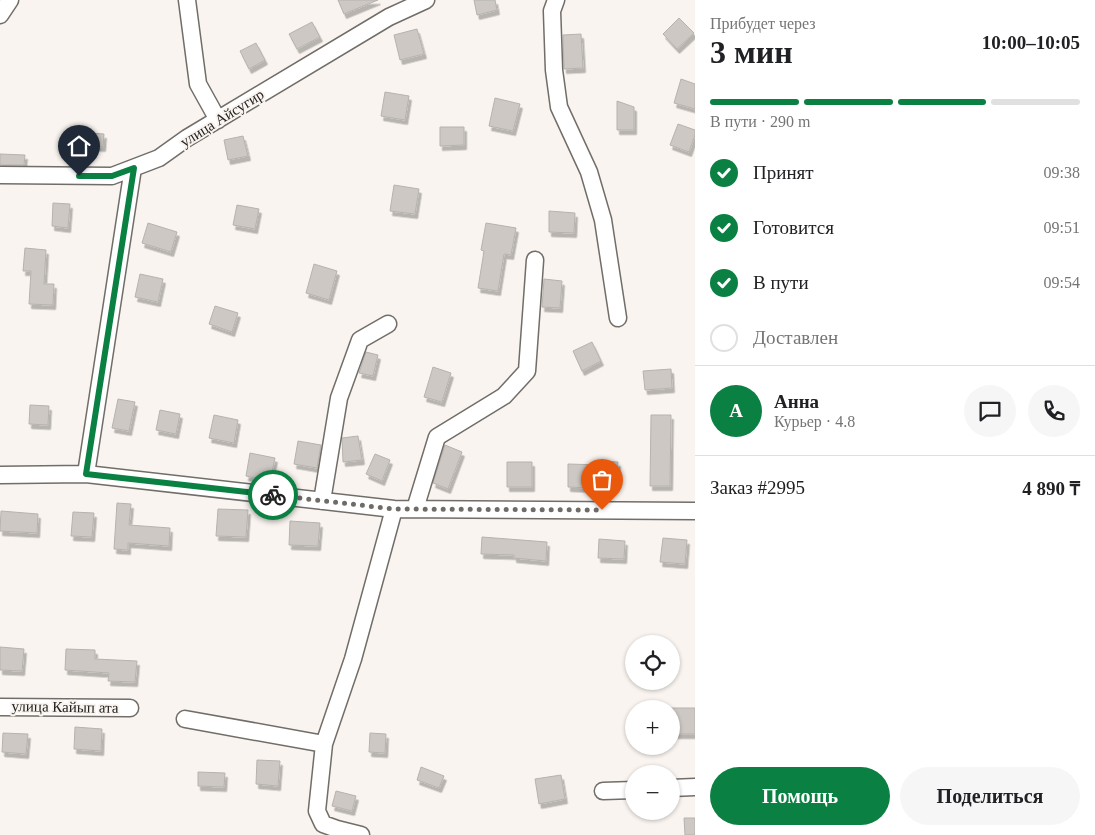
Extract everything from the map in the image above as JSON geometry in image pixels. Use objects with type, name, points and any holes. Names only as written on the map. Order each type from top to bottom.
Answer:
[{"type":"street","points":[[0,15],[10,0]]},
{"type":"street","points":[[187,0],[198,84],[218,120]]},
{"type":"street","name":"улица Айсугир","points":[[0,175],[112,176],[159,158],[218,120],[389,17],[426,0]]},
{"type":"street","points":[[556,0],[552,10],[554,70],[559,107],[589,172],[603,220],[618,318]]},
{"type":"street","points":[[86,474],[134,168]]},
{"type":"street","points":[[415,510],[437,437],[504,396],[527,372],[535,260]]},
{"type":"street","points":[[322,501],[339,398],[360,340],[388,324]]},
{"type":"street","points":[[0,475],[86,474],[394,509],[695,511]]},
{"type":"street","points":[[361,835],[337,829],[322,829],[317,811],[324,744],[353,659],[394,509]]},
{"type":"street","name":"улица Кайып ата","points":[[0,707],[130,708]]},
{"type":"street","points":[[185,718],[324,744]]},
{"type":"street","points":[[680,788],[695,787]]},
{"type":"street","points":[[603,791],[625,790]]},
{"type":"building","points":[[338,0],[378,0],[344,14]]},
{"type":"building","points":[[474,0],[495,0],[497,10],[477,15]]},
{"type":"building","points":[[679,18],[694,33],[677,49],[663,34]]},
{"type":"building","points":[[312,22],[320,37],[297,49],[289,34]]},
{"type":"building","points":[[417,29],[424,54],[400,60],[394,35]]},
{"type":"building","points":[[581,34],[583,68],[564,69],[563,35]]},
{"type":"building","points":[[256,43],[265,60],[249,69],[240,51]]},
{"type":"building","points":[[681,79],[695,84],[695,109],[674,103]]},
{"type":"building","points":[[385,92],[409,96],[405,120],[381,116]]},
{"type":"building","points":[[495,98],[520,104],[513,131],[489,126]]},
{"type":"building","points":[[617,101],[634,107],[634,130],[617,130]]},
{"type":"building","points":[[678,124],[695,130],[689,152],[670,145]]},
{"type":"building","points":[[440,127],[464,127],[464,145],[440,146]]},
{"type":"building","points":[[65,131],[104,134],[103,147],[65,145]]},
{"type":"building","points":[[243,136],[248,156],[228,160],[224,140]]},
{"type":"building","points":[[0,154],[25,155],[24,165],[0,165]]},
{"type":"building","points":[[394,185],[419,189],[415,214],[390,211]]},
{"type":"building","points":[[53,203],[70,204],[68,228],[52,226]]},
{"type":"building","points":[[237,205],[259,209],[255,229],[233,225]]},
{"type":"building","points":[[549,211],[575,213],[574,233],[549,232]]},
{"type":"building","points":[[148,223],[177,232],[171,252],[142,243]]},
{"type":"building","points":[[486,223],[516,228],[511,255],[504,254],[498,291],[478,288],[484,251],[481,250]]},
{"type":"building","points":[[25,248],[46,250],[44,284],[54,284],[53,305],[29,304],[31,271],[23,271]]},
{"type":"building","points":[[314,264],[337,271],[329,300],[306,293]]},
{"type":"building","points":[[140,274],[163,279],[158,302],[135,297]]},
{"type":"building","points":[[544,279],[562,281],[560,308],[542,307]]},
{"type":"building","points":[[215,306],[238,313],[232,332],[209,324]]},
{"type":"building","points":[[592,342],[601,361],[582,371],[573,351]]},
{"type":"building","points":[[366,352],[378,355],[373,376],[359,373]]},
{"type":"building","points":[[433,367],[451,373],[442,402],[424,397]]},
{"type":"building","points":[[671,369],[672,388],[645,390],[643,371]]},
{"type":"building","points":[[118,399],[135,402],[129,431],[112,428]]},
{"type":"building","points":[[30,405],[49,406],[48,425],[29,424]]},
{"type":"building","points":[[160,410],[180,414],[176,434],[156,430]]},
{"type":"building","points":[[214,415],[238,420],[234,443],[209,438]]},
{"type":"building","points":[[651,415],[671,415],[670,486],[650,486]]},
{"type":"building","points":[[358,436],[362,460],[343,462],[342,438]]},
{"type":"building","points":[[298,441],[321,445],[317,468],[294,464]]},
{"type":"building","points":[[445,445],[462,452],[448,489],[433,483]]},
{"type":"building","points":[[250,453],[275,458],[270,481],[246,476]]},
{"type":"building","points":[[375,454],[390,460],[382,481],[366,474]]},
{"type":"building","points":[[603,461],[618,462],[616,486],[591,485],[590,488],[568,487],[568,464],[602,465]]},
{"type":"building","points":[[507,462],[532,462],[532,487],[507,487]]},
{"type":"building","points":[[117,503],[131,504],[129,525],[170,528],[169,546],[128,543],[128,550],[114,549]]},
{"type":"building","points":[[218,509],[248,510],[246,537],[216,536]]},
{"type":"building","points":[[1,511],[38,514],[37,533],[0,531]]},
{"type":"building","points":[[73,512],[94,513],[92,537],[71,536]]},
{"type":"building","points":[[290,521],[320,523],[318,546],[289,545]]},
{"type":"building","points":[[482,537],[547,542],[546,561],[514,558],[514,555],[481,554]]},
{"type":"building","points":[[663,538],[687,540],[685,564],[660,562]]},
{"type":"building","points":[[599,539],[625,541],[624,559],[598,558]]},
{"type":"building","points":[[0,647],[24,649],[22,671],[0,670]]},
{"type":"building","points":[[66,649],[95,650],[95,659],[137,661],[135,682],[108,681],[109,673],[65,670]]},
{"type":"building","points":[[680,708],[695,708],[695,734],[680,734]]},
{"type":"building","points":[[75,727],[102,729],[101,751],[74,749]]},
{"type":"building","points":[[3,733],[28,734],[26,754],[2,752]]},
{"type":"building","points":[[370,733],[386,734],[385,753],[369,752]]},
{"type":"building","points":[[257,760],[280,761],[278,786],[256,784]]},
{"type":"building","points":[[421,767],[444,776],[439,788],[417,780]]},
{"type":"building","points":[[198,772],[225,773],[224,787],[198,786]]},
{"type":"building","points":[[561,775],[565,799],[539,804],[535,779]]},
{"type":"building","points":[[336,791],[356,796],[352,811],[332,806]]},
{"type":"building","points":[[684,818],[695,818],[695,835],[685,835]]},
{"type":"way so far","points":[[273,495],[394,509],[602,510]]},
{"type":"route","points":[[79,176],[112,176],[134,168],[86,474],[273,495]]}]
